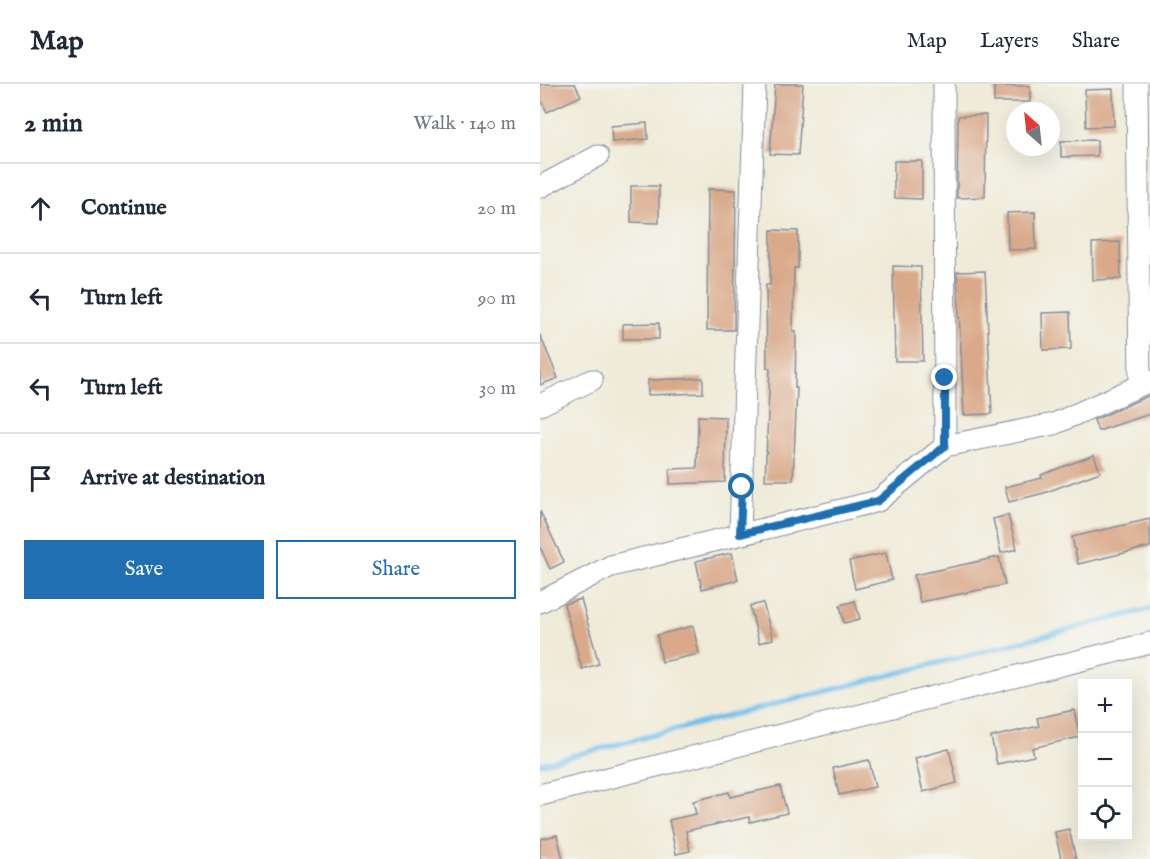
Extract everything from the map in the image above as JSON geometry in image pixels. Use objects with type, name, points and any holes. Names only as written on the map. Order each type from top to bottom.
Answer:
[{"type":"street","points":[[740,534],[755,84]]},
{"type":"street","points":[[944,84],[945,446]]},
{"type":"street","points":[[540,602],[611,566],[878,501],[945,446],[1054,423],[1145,382],[1137,84]]},
{"type":"street","points":[[540,187],[597,156]]},
{"type":"street","points":[[540,405],[592,380]]},
{"type":"street","points":[[540,795],[1150,643]]},
{"type":"building","points":[[540,84],[575,84],[581,96],[547,112],[540,98]]},
{"type":"building","points":[[775,84],[803,84],[798,155],[770,154]]},
{"type":"building","points":[[994,86],[1030,86],[1030,102],[994,102]]},
{"type":"building","points":[[1113,89],[1114,126],[1086,127],[1085,90]]},
{"type":"building","points":[[986,115],[985,197],[957,198],[958,116]]},
{"type":"building","points":[[647,123],[648,139],[612,142],[611,126]]},
{"type":"building","points":[[1097,140],[1097,156],[1061,157],[1061,141]]},
{"type":"building","points":[[894,161],[922,161],[922,199],[894,198]]},
{"type":"building","points":[[631,186],[659,186],[659,223],[631,222]]},
{"type":"building","points":[[708,189],[736,190],[734,330],[707,330]]},
{"type":"building","points":[[1035,212],[1036,249],[1008,250],[1007,213]]},
{"type":"building","points":[[771,230],[798,231],[798,268],[794,268],[793,331],[796,331],[795,388],[797,388],[793,480],[765,480],[770,368],[767,368],[766,285],[770,285]]},
{"type":"building","points":[[1120,242],[1121,279],[1093,280],[1092,243]]},
{"type":"building","points":[[893,266],[921,267],[923,361],[895,361]]},
{"type":"building","points":[[985,271],[992,414],[964,415],[957,272]]},
{"type":"building","points":[[1070,312],[1071,349],[1043,350],[1042,313]]},
{"type":"building","points":[[659,323],[659,339],[623,339],[623,324]]},
{"type":"building","points":[[540,335],[558,378],[540,385]]},
{"type":"building","points":[[703,378],[703,393],[648,395],[648,380]]},
{"type":"building","points":[[1150,395],[1150,414],[1098,431],[1094,420]]},
{"type":"building","points":[[698,416],[726,417],[725,482],[670,484],[670,469],[697,468]]},
{"type":"building","points":[[1094,455],[1100,472],[1044,493],[1009,502],[1005,487],[1042,478],[1041,475]]},
{"type":"building","points":[[540,511],[564,562],[550,569],[540,547]]},
{"type":"building","points":[[1008,515],[1017,549],[1001,553],[993,519]]},
{"type":"building","points":[[1150,519],[1150,547],[1078,564],[1072,537]]},
{"type":"building","points":[[732,553],[738,580],[702,589],[696,561]]},
{"type":"building","points":[[886,553],[892,580],[855,589],[849,561]]},
{"type":"building","points":[[999,557],[1005,585],[920,602],[914,575]]},
{"type":"building","points":[[581,599],[599,664],[582,669],[564,604]]},
{"type":"building","points":[[855,601],[860,619],[844,623],[840,605]]},
{"type":"building","points":[[763,603],[773,639],[759,643],[750,606]]},
{"type":"building","points":[[693,626],[699,654],[662,662],[657,635]]},
{"type":"building","points":[[1074,710],[1078,737],[1032,748],[1034,756],[997,764],[991,737],[1039,726],[1037,718]]},
{"type":"building","points":[[949,749],[957,783],[923,792],[915,758]]},
{"type":"building","points":[[869,760],[875,787],[839,795],[833,768]]},
{"type":"building","points":[[780,786],[787,813],[750,822],[749,817],[686,831],[690,851],[676,854],[669,820],[696,814],[693,801],[729,792],[730,797]]},
{"type":"building","points":[[1069,829],[1076,859],[1061,859],[1055,832]]},
{"type":"building","points":[[557,835],[563,859],[540,859],[540,839]]},
{"type":"waterway","points":[[540,764],[1150,609]]},
{"type":"route","points":[[742,487],[740,534],[878,501],[945,446],[945,378]]}]
